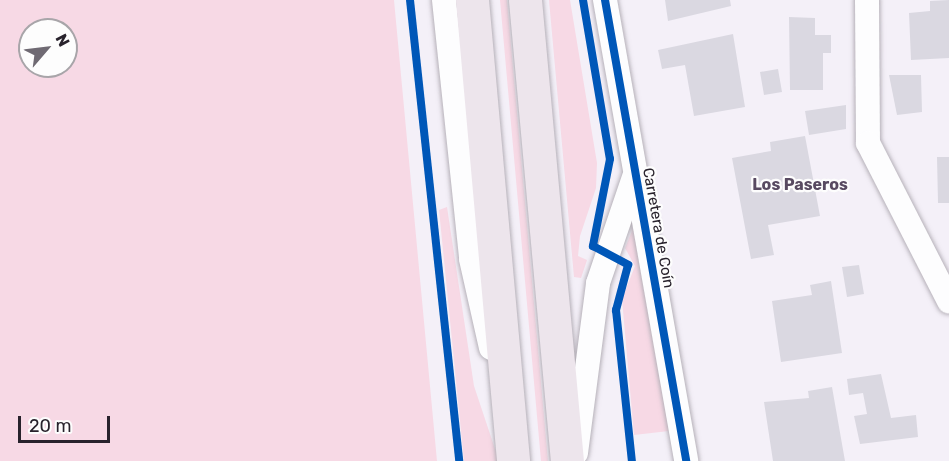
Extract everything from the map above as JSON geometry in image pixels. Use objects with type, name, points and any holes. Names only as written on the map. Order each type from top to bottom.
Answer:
[{"type":"main road","points":[[472,0],[511,448]]},
{"type":"main road","points":[[525,0],[567,461]]},
{"type":"street","points":[[444,0],[471,259],[511,448]]},
{"type":"street","name":"Carretera de Coín","points":[[605,0],[634,176],[686,461]]},
{"type":"street","points":[[867,0],[868,143],[949,301]]},
{"type":"street","name":"Carretera de Coín","points":[[575,461],[598,283],[634,176]]},
{"type":"shaded area","points":[[0,0],[394,0],[437,461],[0,461]]},
{"type":"shaded area","points":[[500,0],[507,0],[548,461],[541,461]]},
{"type":"shaded area","points":[[549,0],[570,0],[597,163],[596,188],[580,236],[578,256],[587,260],[581,278],[574,277]]},
{"type":"shaded area","points":[[447,207],[474,386],[499,461],[464,461],[439,210]]},
{"type":"shaded area","points":[[636,221],[669,431],[634,435],[622,299],[635,266],[625,248]]},
{"type":"building","points":[[665,0],[730,0],[731,6],[668,21]]},
{"type":"building","points":[[949,0],[949,58],[911,60],[909,13],[930,11],[930,1]]},
{"type":"building","points":[[789,17],[815,18],[815,35],[831,35],[831,53],[823,53],[823,90],[790,90]]},
{"type":"building","points":[[733,34],[745,107],[694,116],[685,65],[662,69],[658,50]]},
{"type":"building","points":[[778,69],[782,92],[764,95],[760,72]]},
{"type":"building","points":[[889,75],[921,75],[922,112],[897,115]]},
{"type":"building","points":[[846,105],[846,129],[809,135],[805,111]]},
{"type":"building","points":[[805,136],[820,216],[768,225],[774,255],[751,259],[732,158],[771,151],[770,142]]},
{"type":"building","points":[[937,157],[949,157],[949,203],[938,203]]},
{"type":"building","points":[[859,265],[864,294],[847,297],[842,267]]},
{"type":"building","points":[[831,281],[842,353],[781,362],[772,301],[812,295],[810,285]]},
{"type":"building","points":[[881,374],[891,418],[916,415],[918,437],[860,444],[854,416],[867,414],[863,393],[849,395],[847,379]]},
{"type":"building","points":[[832,387],[845,461],[773,461],[764,402],[809,398],[808,391]]},
{"type":"cycle path","points":[[410,0],[459,461]]},
{"type":"cycle path","points":[[583,0],[610,159],[593,246],[628,265],[616,310],[632,461]]},
{"type":"cycle path","points":[[605,0],[686,461]]},
{"type":"district","name":"Los Paseros","points":[[800,185]]}]
